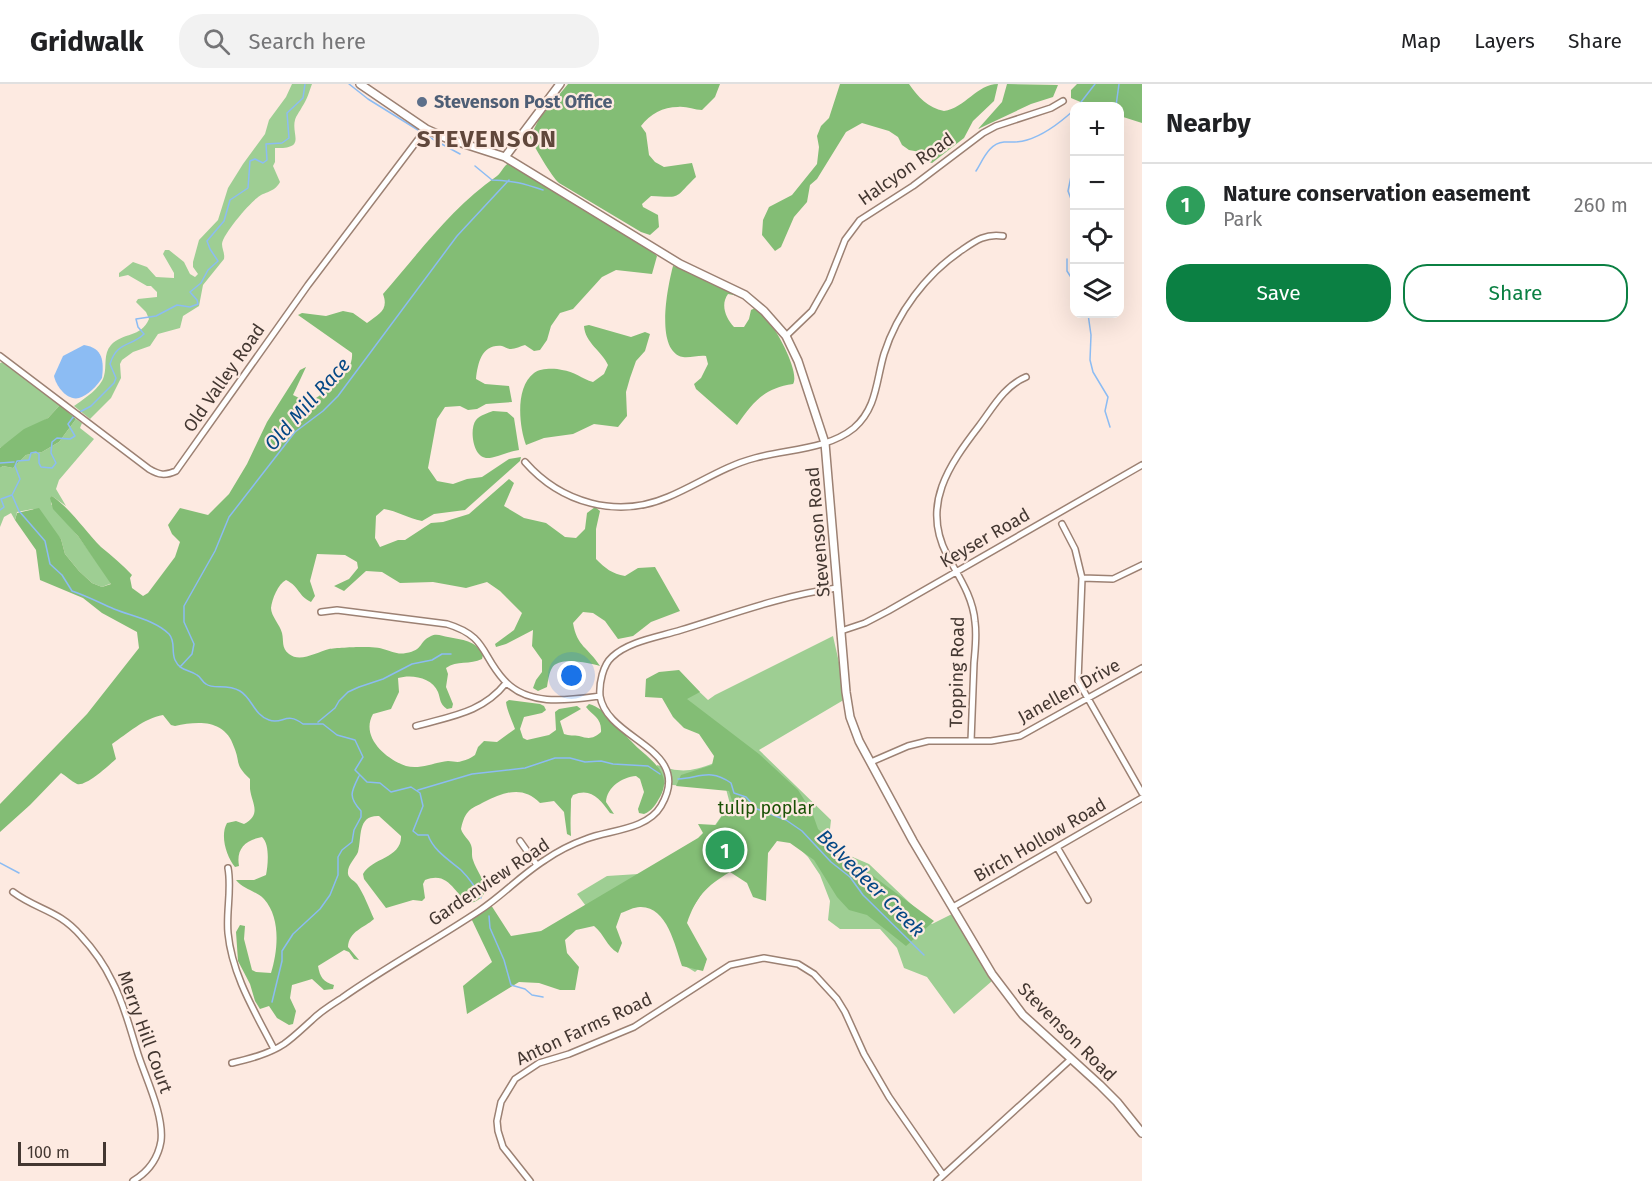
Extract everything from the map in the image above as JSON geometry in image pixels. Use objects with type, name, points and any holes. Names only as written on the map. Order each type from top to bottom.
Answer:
[{"type":"street","name":"Stevenson Road","points":[[360,84],[426,129],[446,138],[505,157],[671,259],[745,295],[769,316],[786,336],[798,361],[825,443],[848,708],[855,732],[913,841],[981,956],[1008,996],[1023,1015],[1117,1102],[1142,1133]]},
{"type":"street","points":[[505,157],[560,84]]},
{"type":"street","name":"Halcyon Road","points":[[786,336],[812,311],[829,281],[845,240],[860,220],[919,182],[983,133],[1051,108],[1063,101]]},
{"type":"street","name":"Old Valley Road","points":[[0,356],[156,473],[166,475],[176,471],[308,285],[426,129]]},
{"type":"street","points":[[525,462],[546,482],[572,498],[603,507],[622,507],[655,502],[725,469],[755,458],[825,443],[854,427],[868,411],[875,397],[885,354],[894,329],[923,286],[945,263],[973,242],[993,234],[1003,236]]},
{"type":"street","name":"Topping Road","points":[[970,741],[976,624],[970,599],[945,552],[939,528],[938,505],[941,486],[957,454],[1006,390],[1026,377]]},
{"type":"street","name":"Keyser Road","points":[[841,631],[875,618],[1142,465]]},
{"type":"street","points":[[1062,524],[1076,549],[1082,578],[1077,676],[1087,699],[1142,793]]},
{"type":"street","points":[[1082,578],[1113,579],[1142,565]]},
{"type":"street","points":[[321,612],[337,610],[447,624],[461,628],[477,640],[506,683],[536,698],[566,701],[600,696],[606,664],[621,650],[789,596],[837,588]]},
{"type":"street","name":"Janellen Drive","points":[[871,762],[919,743],[950,740],[1000,740],[1020,736],[1142,668]]},
{"type":"street","points":[[416,726],[473,710],[493,698],[506,683]]},
{"type":"street","name":"Gardenview Road","points":[[232,1063],[274,1049],[290,1040],[325,1009],[389,965],[485,907],[537,865],[559,851],[646,820],[657,812],[667,791],[667,778],[659,757],[613,719],[600,696]]},
{"type":"street","name":"Birch Hollow Road","points":[[953,907],[1142,798]]},
{"type":"street","points":[[520,841],[537,865]]},
{"type":"street","points":[[1057,847],[1088,900]]},
{"type":"street","points":[[228,868],[230,879],[228,932],[232,956],[247,996],[274,1049]]},
{"type":"street","name":"Merry Hill Court","points":[[13,892],[53,912],[72,926],[98,957],[117,991],[156,1108],[161,1131],[160,1145],[153,1163],[134,1181]]},
{"type":"street","name":"Anton Farms Road","points":[[530,1181],[503,1148],[498,1131],[497,1121],[501,1102],[515,1079],[539,1063],[588,1047],[634,1027],[729,965],[764,957],[791,962],[805,968],[837,999],[845,1011],[864,1054],[889,1097],[943,1176]]},
{"type":"street","points":[[937,1181],[1071,1059]]},
{"type":"green space","points":[[292,84],[312,84],[295,120],[294,144],[285,148],[275,148],[273,166],[280,182],[275,188],[253,201],[223,239],[224,259],[203,285],[199,306],[183,316],[180,328],[158,334],[150,346],[133,352],[122,360],[121,378],[111,398],[90,419],[74,406],[99,385],[105,372],[107,352],[111,345],[146,325],[149,319],[146,312],[136,302],[138,299],[157,297],[157,292],[151,286],[128,275],[119,277],[119,273],[133,262],[147,267],[156,277],[174,278],[174,273],[163,254],[165,250],[169,250],[184,262],[190,274],[195,277],[198,274],[193,267],[193,262],[199,240],[218,220],[228,188],[265,134],[269,120],[286,97]]},
{"type":"green space","points":[[568,84],[720,84],[715,97],[702,110],[667,108],[648,118],[641,126],[646,133],[649,155],[655,162],[664,167],[692,163],[696,177],[677,195],[651,196],[642,204],[643,207],[658,215],[659,227],[650,235],[641,232],[559,183],[535,147],[530,137],[539,119]]},
{"type":"green space","points":[[840,84],[909,84],[924,101],[944,111],[958,106],[984,88],[998,84],[994,101],[973,121],[964,138],[932,163],[924,160],[920,152],[909,150],[902,145],[898,137],[889,131],[862,123],[846,132],[817,179],[810,185],[807,202],[794,217],[781,247],[775,251],[762,235],[763,220],[769,207],[792,195],[817,164],[819,147],[817,136],[821,126],[829,118]]},
{"type":"green space","points":[[1007,84],[1058,85],[1053,97],[1031,104],[978,129],[1002,102]]},
{"type":"green space","points":[[1077,84],[1142,84],[1142,123],[1124,117],[1124,102],[1080,102],[1071,98],[1071,90]]},
{"type":"green space","points":[[509,163],[643,244],[657,256],[652,274],[616,270],[602,277],[573,309],[560,313],[540,350],[534,351],[525,345],[511,349],[495,346],[486,351],[478,366],[476,379],[485,384],[509,386],[512,402],[486,404],[477,409],[468,410],[460,406],[445,407],[437,419],[428,468],[437,481],[453,484],[482,477],[509,459],[521,457],[520,461],[465,510],[434,514],[422,521],[384,509],[376,516],[375,538],[380,547],[398,540],[405,540],[431,523],[469,514],[509,479],[514,483],[504,506],[524,518],[546,523],[565,537],[576,538],[585,529],[587,513],[595,507],[600,511],[596,529],[596,559],[609,570],[625,576],[638,568],[655,567],[680,611],[651,622],[633,636],[618,639],[605,621],[593,613],[583,612],[573,623],[575,631],[580,642],[600,666],[574,661],[555,664],[549,675],[547,687],[538,691],[533,688],[542,672],[542,660],[532,646],[533,630],[496,647],[495,644],[514,630],[522,613],[500,591],[487,582],[466,588],[433,582],[400,583],[382,572],[366,571],[344,591],[334,586],[349,579],[358,568],[357,562],[345,555],[317,554],[310,581],[315,596],[311,602],[286,580],[276,592],[271,611],[281,630],[285,649],[289,654],[298,657],[329,649],[354,647],[375,647],[406,653],[416,650],[427,638],[435,635],[477,646],[483,655],[482,659],[446,668],[448,674],[446,687],[453,704],[452,708],[447,709],[443,705],[438,692],[431,683],[409,676],[398,678],[399,692],[391,709],[373,714],[370,723],[372,739],[383,753],[398,763],[417,767],[448,761],[460,762],[470,758],[475,755],[478,747],[484,741],[497,742],[515,729],[506,702],[509,700],[540,704],[546,710],[524,717],[520,729],[523,738],[527,740],[549,735],[556,730],[555,712],[559,709],[577,706],[581,709],[560,721],[564,734],[591,738],[601,732],[601,727],[599,720],[586,707],[589,704],[607,714],[656,765],[664,780],[664,788],[655,805],[644,814],[639,813],[638,809],[644,792],[640,779],[636,776],[626,778],[612,787],[609,792],[606,802],[614,814],[610,813],[599,799],[590,793],[573,795],[571,799],[571,836],[567,834],[564,812],[554,801],[540,803],[527,794],[513,792],[499,795],[474,807],[465,816],[461,829],[471,845],[473,860],[485,890],[479,899],[471,903],[446,881],[434,878],[425,880],[423,884],[425,898],[422,901],[413,900],[386,908],[364,879],[363,874],[373,864],[397,849],[401,836],[379,816],[367,819],[362,828],[358,852],[348,871],[349,877],[362,892],[374,919],[354,933],[349,942],[348,947],[359,960],[354,959],[349,952],[344,950],[318,966],[323,978],[334,985],[333,989],[324,990],[312,979],[292,985],[290,998],[296,1011],[293,1024],[289,1025],[277,1018],[269,1006],[260,1009],[238,961],[236,932],[240,925],[245,926],[244,939],[252,970],[271,973],[275,954],[276,925],[264,899],[236,880],[254,880],[266,875],[268,855],[265,840],[262,837],[246,843],[240,850],[239,866],[235,867],[225,845],[224,833],[227,823],[236,821],[244,824],[253,816],[254,808],[250,779],[240,767],[230,738],[224,731],[210,724],[171,725],[163,715],[149,719],[112,744],[116,759],[97,775],[86,782],[77,784],[61,773],[0,832],[0,804],[87,714],[139,648],[137,632],[102,613],[83,598],[40,580],[36,550],[15,520],[17,513],[39,508],[61,539],[65,554],[79,571],[92,583],[102,587],[111,584],[78,536],[53,509],[50,498],[52,496],[72,514],[101,547],[132,575],[130,578],[132,588],[143,596],[148,593],[175,557],[180,542],[172,534],[168,525],[180,508],[208,515],[229,494],[247,464],[267,422],[300,370],[306,367],[293,395],[309,403],[337,382],[348,368],[352,353],[298,315],[302,313],[326,316],[343,311],[353,313],[367,323],[384,308],[383,294],[450,216]]},
{"type":"green space","points":[[673,266],[739,296],[728,294],[724,303],[726,316],[734,327],[744,327],[751,310],[755,308],[773,327],[791,362],[793,384],[774,389],[760,397],[737,425],[696,389],[694,384],[701,378],[708,364],[706,356],[683,357],[674,352],[668,343],[665,316]]},
{"type":"green space","points":[[589,325],[631,337],[645,332],[650,334],[645,351],[636,361],[626,392],[627,416],[618,427],[594,424],[573,434],[544,438],[526,445],[520,418],[521,397],[528,379],[534,373],[544,369],[559,369],[593,382],[604,374],[608,365],[587,337],[584,326]]},
{"type":"green space","points":[[3,362],[60,405],[48,418],[0,448],[0,363]]},
{"type":"green space","points":[[60,405],[76,419],[59,442],[42,452],[26,455],[13,468],[3,466],[0,468],[0,448],[24,429],[48,418]]},
{"type":"green space","points":[[493,411],[507,412],[514,418],[519,450],[486,458],[475,448],[473,430],[478,418]]},
{"type":"green space","points":[[76,419],[82,423],[80,428],[94,439],[59,480],[56,489],[66,506],[52,496],[51,504],[78,536],[112,583],[102,587],[92,583],[79,571],[65,554],[61,539],[33,509],[17,512],[15,520],[11,513],[4,517],[0,527],[0,468],[3,466],[13,468],[26,455],[42,452],[59,442]]},
{"type":"green space","points":[[833,636],[847,698],[759,750],[831,820],[829,838],[848,855],[869,864],[932,924],[952,914],[992,981],[954,1014],[927,977],[904,968],[897,948],[880,929],[840,929],[828,920],[830,901],[820,875],[808,857],[791,840],[775,836],[710,880],[687,917],[687,932],[706,962],[695,972],[682,964],[672,922],[648,896],[597,921],[577,894],[607,876],[654,873],[679,876],[730,804],[726,789],[659,784],[657,765],[686,770],[714,763],[716,753],[676,704],[687,680],[708,700]]},
{"type":"green space","name":"tulip poplar","points":[[679,670],[700,692],[687,699],[759,754],[798,790],[812,812],[818,829],[846,856],[934,921],[906,946],[867,915],[849,910],[837,897],[814,860],[790,843],[777,841],[768,853],[766,901],[753,897],[747,883],[730,872],[708,887],[694,906],[687,923],[707,959],[703,971],[682,966],[673,938],[663,920],[649,908],[638,907],[621,913],[616,927],[622,943],[618,953],[594,926],[576,930],[565,940],[567,953],[579,967],[575,990],[560,990],[539,983],[519,982],[467,1014],[463,986],[492,962],[470,916],[491,905],[511,936],[541,931],[698,838],[703,833],[698,824],[716,825],[732,801],[729,791],[676,786],[681,775],[712,765],[714,756],[699,734],[684,728],[673,717],[662,698],[645,697],[646,679],[659,672]]},
{"type":"water","points":[[84,345],[99,352],[103,366],[102,378],[89,393],[79,398],[70,397],[63,392],[54,376],[63,356]]},
{"type":"waterway","points":[[78,413],[91,406],[114,383],[116,378],[110,364],[116,351],[144,334],[138,327],[136,319],[156,316],[177,305],[190,307],[198,304],[190,292],[201,283],[208,270],[218,261],[207,241],[224,221],[230,200],[248,188],[250,161],[255,159],[263,163],[267,160],[266,144],[282,143],[289,138],[287,113],[303,98],[305,84]]},
{"type":"waterway","points":[[349,84],[368,99],[418,130]]},
{"type":"waterway","points":[[1081,102],[1095,84]]},
{"type":"waterway","points":[[1117,102],[1119,84]]},
{"type":"waterway","points":[[976,171],[994,145],[1004,142],[1021,142],[1033,138],[1070,114]]},
{"type":"waterway","points":[[427,136],[460,154]]},
{"type":"waterway","name":"Old Mill Race","points":[[475,166],[492,180],[518,183],[543,190]]},
{"type":"waterway","name":"Old Mill Race","points":[[180,667],[192,654],[194,644],[184,622],[184,606],[215,551],[229,517],[295,432],[323,411],[338,396],[457,236],[509,180]]},
{"type":"waterway","points":[[1070,181],[1068,191],[1070,196]]},
{"type":"waterway","points":[[1067,259],[1067,271],[1070,276]]},
{"type":"waterway","points":[[1089,318],[1091,335],[1090,360],[1093,372],[1108,397],[1105,411],[1110,427]]},
{"type":"waterway","points":[[0,510],[4,507],[1,499],[12,495],[20,479],[15,466],[17,461],[29,460],[31,453],[36,452],[39,454],[41,467],[52,468],[56,463],[51,453],[52,442],[57,438],[70,439],[75,436],[68,424],[74,416]]},
{"type":"waterway","points":[[0,463],[14,462]]},
{"type":"waterway","points":[[12,495],[19,511],[45,541],[50,564],[62,575],[72,591],[163,629],[171,637],[174,657],[179,666],[194,673],[209,686],[230,687],[240,691],[264,718],[274,721],[288,718],[303,724],[323,724],[337,735],[355,740],[363,757],[355,770],[367,782],[380,783],[391,792],[411,787],[420,793],[423,806],[413,831],[418,835],[428,835],[437,850],[467,876],[481,898]]},
{"type":"waterway","points":[[318,722],[335,708],[348,692],[383,679],[412,664],[432,660],[442,654],[451,654]]},
{"type":"waterway","name":"Belvedeer Creek","points":[[418,790],[472,774],[525,768],[555,758],[648,766],[660,774]]},
{"type":"waterway","name":"Belvedeer Creek","points":[[678,779],[704,775],[724,778],[731,783],[734,793],[746,797],[757,809],[786,820],[802,831],[831,862],[850,877],[863,895],[924,955]]},
{"type":"waterway","points":[[272,1002],[282,961],[282,951],[293,934],[320,909],[330,895],[338,875],[338,857],[342,850],[352,842],[354,830],[361,817],[361,811],[354,802],[352,794],[359,776]]},
{"type":"waterway","points":[[0,863],[19,873]]},
{"type":"waterway","points":[[489,916],[490,928],[504,960],[511,985],[525,989],[532,995],[543,997]]},
{"type":"place","name":"Stevenson Post Office","points":[[422,102]]},
{"type":"place","name":"Nature conservation easement","points":[[725,850]]},
{"type":"district","name":"STEVENSON","points":[[487,139]]}]
